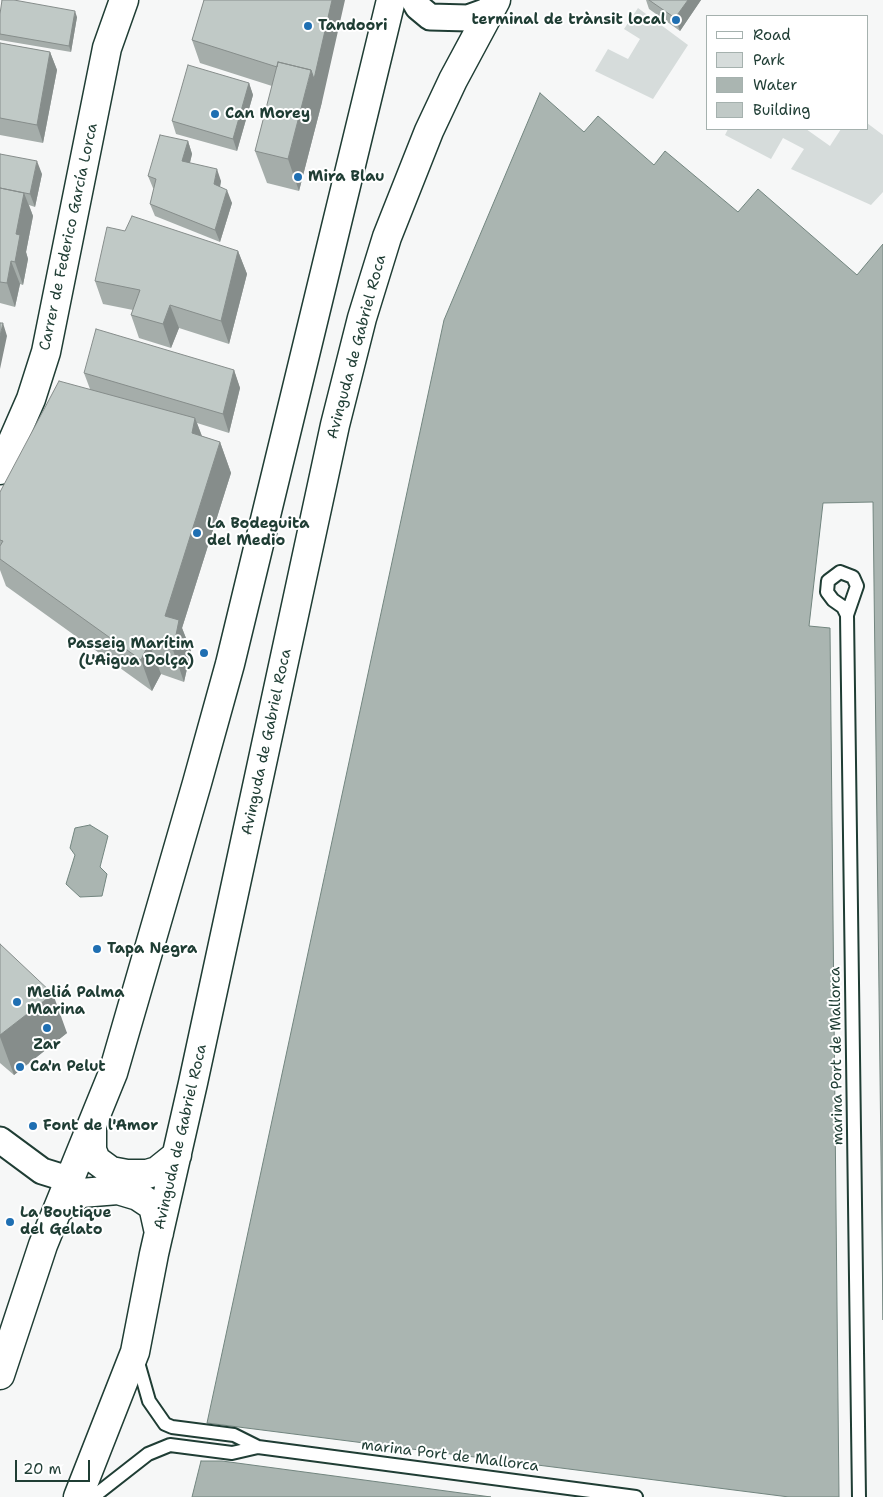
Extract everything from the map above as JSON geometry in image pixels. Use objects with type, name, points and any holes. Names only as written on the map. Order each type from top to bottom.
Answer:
[{"type":"main road","name":"Carrer de Federico García Lorca","points":[[0,470],[31,399],[46,352],[108,48],[124,0]]},
{"type":"main road","points":[[0,1375],[43,1246],[60,1208],[113,1073],[228,673],[391,0]]},
{"type":"main road","name":"Avinguda de Gabriel Roca","points":[[78,1497],[135,1352],[159,1233],[335,425],[362,318],[388,237],[429,131],[493,5]]},
{"type":"main road","points":[[92,1127],[92,1150],[96,1160],[111,1171],[127,1174],[147,1174],[157,1171],[177,1154]]},
{"type":"main road","points":[[60,1208],[81,1193],[118,1190],[138,1196],[153,1206],[159,1233]]},
{"type":"street","points":[[414,0],[418,7],[430,17],[468,18],[493,5]]},
{"type":"street","points":[[0,1140],[42,1171],[71,1180]]},
{"type":"lane","name":"marina Port de Mallorca","points":[[848,615],[859,1497]]},
{"type":"lane","points":[[135,1352],[149,1401],[165,1424],[172,1427],[234,1435],[258,1447]]},
{"type":"lane","points":[[93,1497],[148,1454],[163,1446],[232,1453],[258,1447]]},
{"type":"lane","name":"marina Port de Mallorca","points":[[258,1447],[636,1497]]},
{"type":"green space","points":[[638,8],[688,45],[653,99],[595,71],[608,49],[628,59],[640,39],[624,29]]},
{"type":"green space","points":[[868,124],[883,135],[883,192],[871,205],[791,169],[804,149],[783,138],[771,159],[725,135],[728,130],[807,130],[830,146],[840,130],[868,130]]},
{"type":"water","points":[[540,93],[584,132],[598,116],[654,165],[665,151],[738,212],[758,189],[857,275],[883,244],[883,1320],[873,502],[823,503],[809,626],[830,628],[839,1497],[789,1497],[207,1423],[444,320]]},
{"type":"water","points":[[90,825],[108,836],[100,867],[107,874],[102,896],[80,897],[66,884],[75,855],[70,848],[75,828]]},
{"type":"water","points":[[201,1461],[222,1461],[491,1497],[192,1497]]},
{"type":"building","points":[[2,0],[14,0],[75,11],[69,46],[0,34]]},
{"type":"building","points":[[204,0],[332,0],[314,79],[311,70],[278,62],[277,67],[192,40]]},
{"type":"building","points":[[649,0],[688,0],[675,18]]},
{"type":"building","points":[[0,43],[50,52],[37,125],[0,118]]},
{"type":"building","points":[[278,62],[311,70],[288,159],[255,151]]},
{"type":"building","name":"Can Morey","points":[[188,65],[249,83],[233,139],[172,121]]},
{"type":"building","points":[[160,135],[188,141],[182,161],[217,169],[214,184],[227,190],[215,230],[150,204],[156,179],[148,176]]},
{"type":"building","points":[[0,154],[37,161],[30,194],[0,188]]},
{"type":"building","points":[[0,188],[24,193],[16,234],[20,235],[15,262],[11,261],[7,283],[0,282]]},
{"type":"building","points":[[132,216],[238,251],[221,321],[170,305],[163,324],[131,315],[140,290],[95,281],[107,227],[125,231]]},
{"type":"building","points":[[0,323],[3,323],[0,336]]},
{"type":"building","points":[[96,329],[234,370],[223,414],[84,373]]},
{"type":"building","points":[[59,381],[195,418],[192,433],[220,442],[165,616],[179,620],[173,650],[149,643],[141,660],[0,559],[0,546],[3,541],[0,540],[0,492]]},
{"type":"building","points":[[0,944],[53,994],[0,1035]]},
{"type":"place","name":"terminal de trànsit local","points":[[676,20]]},
{"type":"place","name":"Tandoori","points":[[308,26]]},
{"type":"place","name":"Can Morey","points":[[215,114]]},
{"type":"place","name":"Mira Blau","points":[[298,177]]},
{"type":"place","name":"La Bodeguita del Medio","points":[[197,533]]},
{"type":"place","name":"Passeig Marítim (L'Aigua Dolça)","points":[[204,653]]},
{"type":"place","name":"Tapa Negra","points":[[97,949]]},
{"type":"place","name":"Meliá Palma Marina","points":[[17,1002]]},
{"type":"place","name":"Zar","points":[[47,1028]]},
{"type":"place","name":"Ca'n Pelut","points":[[20,1067]]},
{"type":"place","name":"Font de l'Amor","points":[[33,1126]]},
{"type":"place","name":"La Boutique del Gelato","points":[[10,1222]]}]
